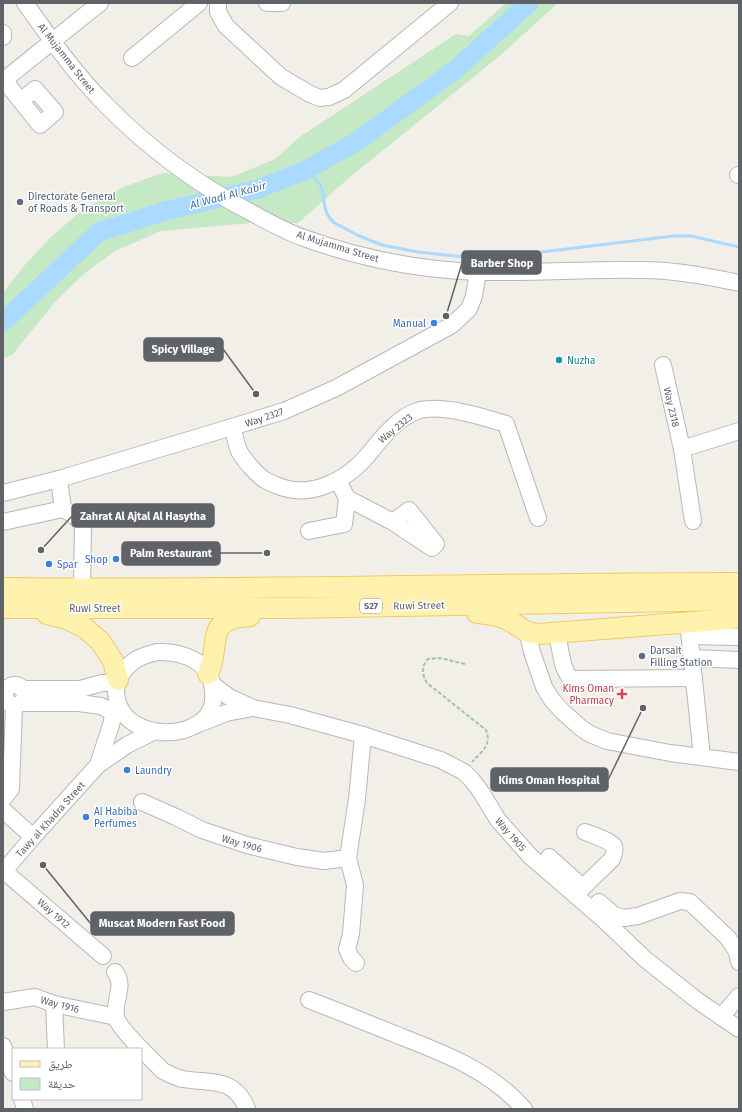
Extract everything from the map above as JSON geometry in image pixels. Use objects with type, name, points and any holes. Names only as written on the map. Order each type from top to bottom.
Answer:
[{"type":"main road","points":[[583,583],[648,577],[714,576],[739,568]]},
{"type":"main road","name":"Ruwi Street","points":[[3,588],[271,589],[583,583],[739,583]]},
{"type":"main road","name":"Ruwi Street","points":[[6,608],[287,608],[739,600]]},
{"type":"main road","points":[[406,606],[440,611],[493,614],[508,620],[528,634],[689,629],[739,617]]},
{"type":"main road","points":[[6,608],[44,613],[67,619],[85,628],[100,641],[113,661],[116,694]]},
{"type":"main road","points":[[210,679],[215,639],[218,631],[225,622],[236,617],[266,614],[287,608]]},
{"type":"street","name":"Al Mujamma Street","points":[[25,3],[80,76],[104,104],[133,132],[169,162],[226,200],[302,238],[360,255],[433,268],[478,272],[643,270],[697,274],[739,283]]},
{"type":"street","points":[[21,101],[4,81],[100,3]]},
{"type":"street","points":[[132,58],[199,3]]},
{"type":"street","points":[[218,3],[218,12],[226,26],[251,51],[281,77],[310,94],[320,98],[329,97],[344,90],[450,3]]},
{"type":"street","points":[[268,3],[282,3]]},
{"type":"street","name":"Way 2327","points":[[3,493],[59,479],[284,411],[336,388],[452,325],[469,309],[474,296],[478,272]]},
{"type":"street","name":"Way 2318","points":[[663,365],[682,449],[693,521]]},
{"type":"street","name":"Way 2323","points":[[232,427],[239,451],[253,469],[265,480],[295,492],[308,491],[338,481],[367,456],[378,441],[406,417],[417,411],[433,409],[452,410],[506,424],[538,518]]},
{"type":"street","points":[[682,449],[739,431]]},
{"type":"street","points":[[59,479],[63,509]]},
{"type":"street","points":[[309,531],[344,524],[347,498],[338,481]]},
{"type":"street","points":[[347,498],[393,522]]},
{"type":"street","points":[[3,522],[63,509],[79,519],[83,526],[82,589]]},
{"type":"street","points":[[702,757],[689,629],[739,637]]},
{"type":"street","points":[[557,632],[565,670],[572,679],[694,678]]},
{"type":"street","points":[[528,634],[532,652],[544,687],[557,705],[581,728],[590,734],[608,741],[670,753],[739,762]]},
{"type":"street","points":[[157,652],[170,652],[184,655],[196,660],[203,666],[210,679],[213,704],[206,717],[198,724],[175,732],[153,732],[126,717],[120,708],[116,694],[121,674],[134,661],[157,652]]},
{"type":"street","points":[[692,658],[739,660]]},
{"type":"street","name":"Way 1905","points":[[210,679],[229,697],[253,708],[290,715],[363,735],[441,760],[464,772],[481,792],[498,820],[530,856],[579,891],[604,920],[645,959],[698,1001],[733,1023]]},
{"type":"street","points":[[11,697],[80,689],[102,683],[116,694]]},
{"type":"street","points":[[11,697],[101,706],[116,694]]},
{"type":"street","name":"Tawy al Khadra Street","points":[[98,765],[111,725],[116,694]]},
{"type":"street","points":[[3,798],[11,789],[11,697]]},
{"type":"street","name":"Way 1905","points":[[198,724],[226,713],[253,708]]},
{"type":"street","name":"Tawy al Khadra Street","points":[[4,872],[33,837],[98,765],[127,746],[153,732]]},
{"type":"street","points":[[356,963],[351,958],[347,949],[352,934],[355,885],[348,858],[357,799],[363,735]]},
{"type":"street","name":"Way 1906","points":[[142,802],[202,830],[247,845],[297,857],[324,861],[348,858]]},
{"type":"street","points":[[3,810],[33,837]]},
{"type":"street","points":[[579,891],[612,859],[615,852],[614,846],[610,843],[584,832]]},
{"type":"street","points":[[549,857],[579,891],[611,912],[624,918],[638,916],[680,901],[690,902],[728,938],[737,952],[739,962]]},
{"type":"street","name":"Way 1912","points":[[4,872],[103,956]]},
{"type":"street","points":[[115,972],[120,983],[116,1005],[116,1017],[122,1028],[141,1048]]},
{"type":"street","points":[[733,1023],[739,996]]},
{"type":"street","name":"Way 1916","points":[[3,1002],[35,997],[54,1004],[116,1017]]},
{"type":"street","points":[[309,1000],[469,1065],[499,1085],[524,1109]]},
{"type":"street","points":[[54,1004],[56,1048]]},
{"type":"street","points":[[142,1049],[163,1071],[171,1075],[184,1080],[209,1081],[224,1085],[238,1094],[247,1109]]},
{"type":"street","points":[[4,1054],[12,1071]]},
{"type":"path","points":[[464,772],[488,742],[489,737],[486,730],[427,683],[423,672],[424,662],[428,659],[440,658],[465,664]]},
{"type":"green space","points":[[506,3],[558,3],[502,54],[350,177],[298,223],[250,223],[161,231],[115,251],[86,272],[55,302],[12,355],[3,358],[3,293],[24,266],[51,237],[81,211],[121,188],[162,173],[232,177],[275,159],[301,136],[456,34],[469,36]]},
{"type":"waterway","name":"Al Wadi Al Kabir","points":[[3,322],[99,232],[165,211],[258,189],[306,170],[356,142],[455,70],[529,3]]},
{"type":"waterway","points":[[306,170],[320,184],[327,214],[333,222],[357,235],[382,245],[418,252],[484,259],[674,236],[691,236],[739,247]]},
{"type":"place","name":"Directorate General of Roads & Transport","points":[[20,202]]},
{"type":"place","name":"Barber Shop","points":[[446,316]]},
{"type":"place","name":"Manual","points":[[434,323]]},
{"type":"place","name":"Nuzha","points":[[559,360]]},
{"type":"place","name":"Spicy Village","points":[[256,394]]},
{"type":"place","name":"Zahrat Al Ajtal Al Hasytha","points":[[41,550]]},
{"type":"place","name":"Palm Restaurant","points":[[267,553]]},
{"type":"place","name":"Shop","points":[[116,559]]},
{"type":"place","name":"Spar","points":[[49,564]]},
{"type":"place","name":"Darsait Filling Station","points":[[642,656]]},
{"type":"place","name":"Kims Oman Pharmacy","points":[[622,694]]},
{"type":"place","name":"Kims Oman Hospital","points":[[643,708]]},
{"type":"place","name":"Laundry","points":[[127,770]]},
{"type":"place","name":"Al Habiba Perfumes","points":[[86,817]]},
{"type":"place","name":"Muscat Modern Fast Food","points":[[43,865]]}]
